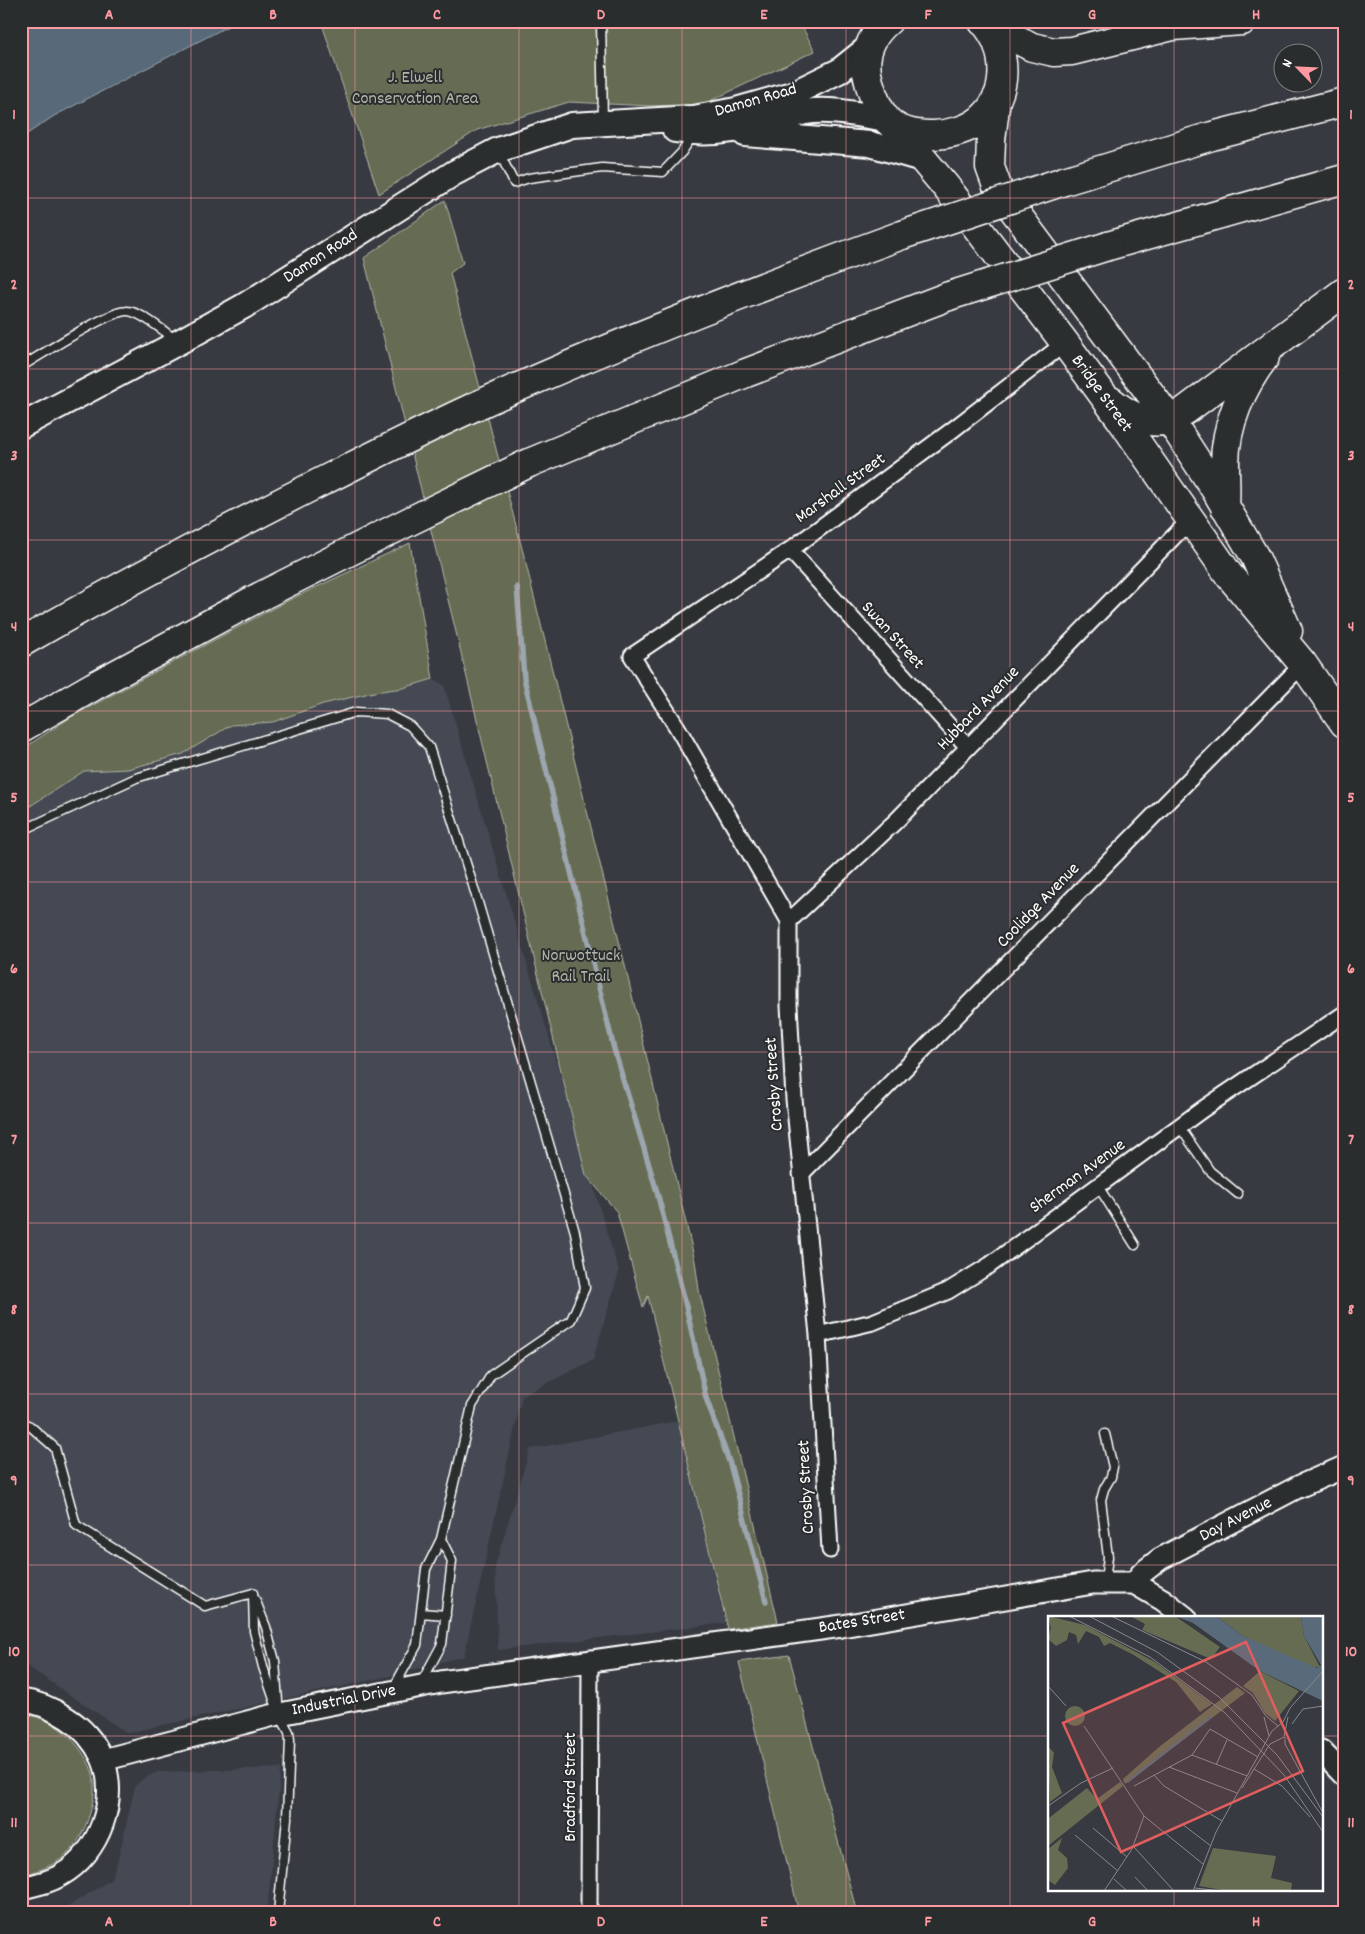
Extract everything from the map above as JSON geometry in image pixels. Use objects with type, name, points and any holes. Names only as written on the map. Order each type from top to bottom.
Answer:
[{"type":"highway","points":[[868,34],[888,21]]},
{"type":"highway","points":[[983,21],[1032,47],[1054,52],[1072,51],[1173,26],[1242,21]]},
{"type":"highway","name":"Bridge Street","points":[[983,21],[993,33],[1000,51],[1003,70],[996,99],[991,140],[990,167],[998,189],[1170,420],[1215,489],[1255,557],[1303,664]]},
{"type":"highway","name":"Bridge Street","points":[[868,34],[865,63],[866,74],[876,104],[947,188],[1065,344],[1229,575],[1303,664],[1335,692],[1344,723]]},
{"type":"highway","points":[[891,123],[928,135],[951,133],[980,120],[989,111],[996,99]]},
{"type":"highway","points":[[21,643],[174,557],[394,446],[505,393],[710,307],[902,235],[1064,182],[1212,136],[1344,102]]},
{"type":"highway","points":[[21,728],[202,627],[412,520],[529,463],[746,373],[949,296],[1108,246],[1344,179]]},
{"type":"highway","points":[[1102,394],[1122,410],[1138,418],[1152,422],[1170,420],[1344,292]]},
{"type":"highway","points":[[1225,508],[1225,463],[1232,417],[1241,396],[1258,367],[1279,339]]},
{"type":"main road","name":"Damon Road","points":[[21,426],[180,342],[269,291],[454,173],[498,150],[572,124],[603,124],[694,118],[736,110],[792,94],[839,71],[868,34]]},
{"type":"main road","name":"Damon Road","points":[[731,132],[818,110],[891,123]]},
{"type":"main road","name":"Damon Road","points":[[631,122],[695,132],[731,132],[779,138],[870,144],[922,159]]},
{"type":"street","name":"Marshall Street","points":[[790,921],[682,736],[632,656],[790,550],[1065,344]]},
{"type":"street","name":"Hubbard Avenue","points":[[790,921],[897,820],[1190,520]]},
{"type":"street","name":"Swan Street","points":[[790,550],[968,747]]},
{"type":"street","name":"Coolidge Avenue","points":[[801,1174],[1303,664]]},
{"type":"street","name":"Crosby Street","points":[[790,921],[789,1005],[794,1099],[818,1335],[830,1550]]},
{"type":"street","name":"Sherman Avenue","points":[[818,1335],[873,1322],[948,1291],[990,1265],[1179,1126],[1344,1014]]},
{"type":"street","name":"Day Avenue","points":[[1134,1583],[1142,1573],[1160,1559],[1298,1487],[1344,1466]]},
{"type":"street","name":"Bates Street","points":[[590,1661],[842,1626],[1104,1582],[1134,1583]]},
{"type":"street","points":[[1134,1583],[1163,1600],[1183,1616]]},
{"type":"street","name":"Industrial Drive","points":[[103,1760],[280,1714],[419,1686],[590,1661]]},
{"type":"street","name":"Bradford Street","points":[[590,1661],[590,1913]]},
{"type":"street","points":[[21,1700],[46,1706],[73,1722],[88,1735],[103,1760],[108,1783],[107,1806],[101,1828],[90,1848],[76,1864],[61,1876],[21,1888]]},
{"type":"lane","points":[[601,21],[603,124]]},
{"type":"lane","points":[[498,150],[514,183],[529,178],[602,168],[663,172],[682,152],[695,132]]},
{"type":"lane","points":[[21,374],[24,365],[110,315],[128,311],[144,318],[180,342]]},
{"type":"lane","points":[[21,831],[136,778],[356,712],[387,714],[410,726],[429,747],[475,892],[575,1232],[585,1288],[571,1320],[491,1376],[472,1406],[441,1539],[426,1569],[417,1645],[391,1692]]},
{"type":"lane","points":[[1179,1126],[1210,1171],[1238,1194]]},
{"type":"lane","points":[[1098,1186],[1135,1244]]},
{"type":"lane","points":[[21,1422],[30,1426],[54,1448],[76,1525],[205,1606],[253,1593]]},
{"type":"lane","points":[[1104,1582],[1108,1557],[1101,1500],[1104,1489],[1112,1477],[1113,1467],[1105,1434]]},
{"type":"lane","points":[[419,1686],[442,1644],[452,1561],[441,1539]]},
{"type":"lane","points":[[253,1593],[266,1627],[275,1661],[280,1714]]},
{"type":"lane","points":[[253,1593],[254,1631],[263,1667],[280,1714],[289,1732],[290,1740],[278,1913]]},
{"type":"lane","points":[[421,1613],[446,1615]]},
{"type":"shaded area","points":[[433,679],[444,685],[619,1272],[593,1360],[522,1396],[464,1656],[390,1676],[127,1733],[21,1662],[21,812],[84,771],[128,769],[183,754],[231,725],[273,722],[323,704],[374,692],[403,688]]},
{"type":"shaded area","points":[[678,1421],[725,1623],[498,1650],[495,1566],[530,1449]]},
{"type":"shaded area","points":[[281,1768],[267,1913],[58,1913],[110,1880],[118,1860],[135,1786],[144,1778],[157,1772]]},
{"type":"green space","name":"J. Elwell Conservation Area","points":[[321,21],[799,21],[815,51],[704,104],[650,106],[569,102],[477,130],[379,194]]},
{"type":"green space","name":"Norwottuck Rail Trail","points":[[445,200],[463,263],[450,273],[525,560],[622,953],[695,1261],[699,1290],[778,1622],[728,1629],[648,1296],[643,1307],[617,1212],[586,1175],[364,258]]},
{"type":"green space","points":[[410,543],[433,679],[403,688],[374,692],[323,704],[273,722],[231,725],[183,754],[128,769],[84,771],[21,812],[21,750],[71,717],[285,602]]},
{"type":"green space","points":[[789,1655],[857,1913],[799,1913],[739,1662]]},
{"type":"green space","points":[[21,1714],[33,1716],[55,1725],[73,1741],[81,1750],[92,1771],[94,1792],[85,1828],[73,1848],[66,1855],[45,1868],[21,1876]]},
{"type":"water","points":[[21,21],[238,21],[54,116],[21,138]]},
{"type":"waterway","points":[[517,587],[524,678],[614,1049],[657,1192],[686,1306],[706,1398],[730,1464],[766,1601]]}]
